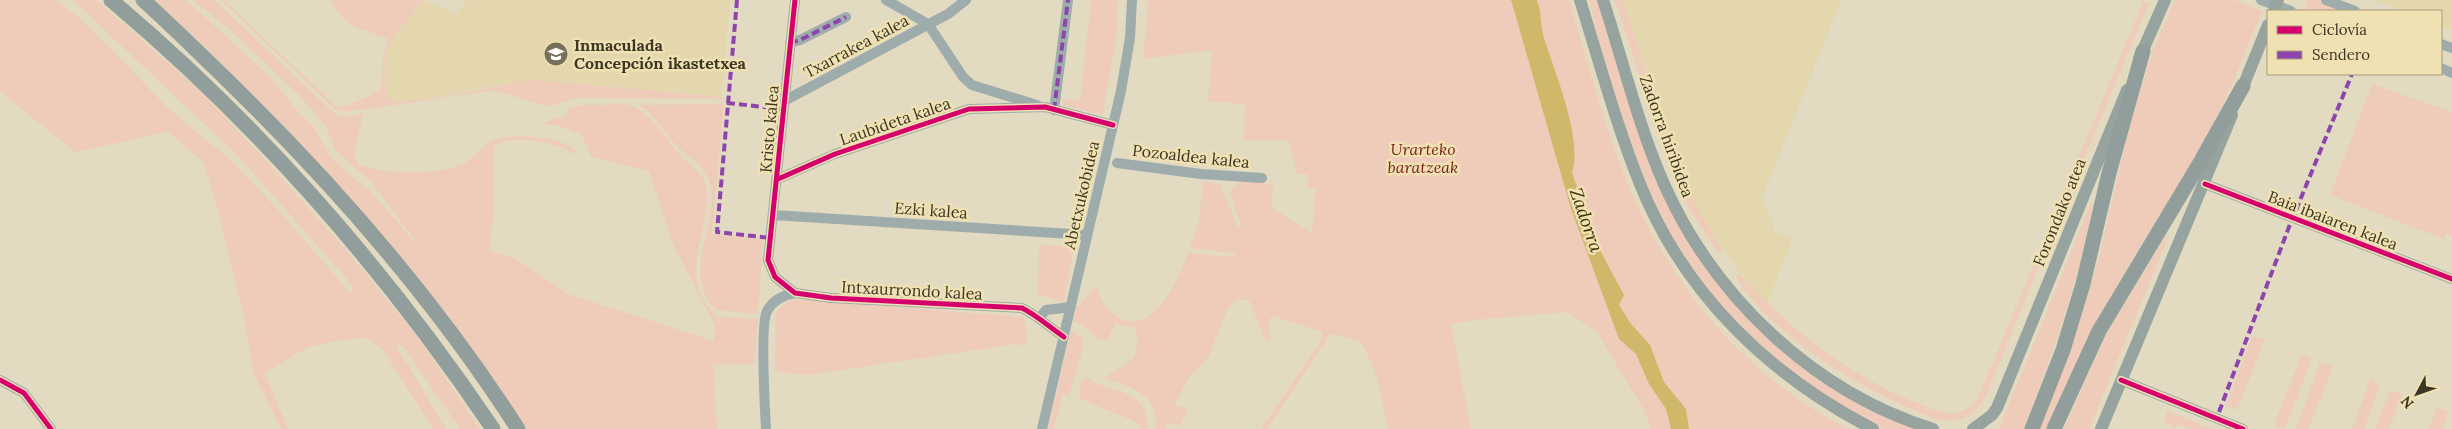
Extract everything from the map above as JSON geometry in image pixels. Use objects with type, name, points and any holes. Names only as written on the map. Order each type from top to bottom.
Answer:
[{"type":"highway","points":[[111,0],[198,78],[303,188],[394,294],[493,429]]},
{"type":"highway","points":[[143,0],[270,122],[372,232],[453,337],[518,429]]},
{"type":"highway","points":[[2032,429],[2063,350],[2083,284],[2109,173],[2143,51]]},
{"type":"highway","points":[[2054,429],[2099,331],[2201,161],[2242,86]]},
{"type":"main road","points":[[1580,0],[1640,185],[1672,249],[1718,311],[1777,369],[1814,396],[1873,429]]},
{"type":"main road","name":"Zadorra hiribidea","points":[[1603,0],[1663,182],[1696,245],[1715,272],[1756,318],[1792,352],[1829,378],[1864,399],[1934,429]]},
{"type":"main road","name":"Forondako atea","points":[[1973,429],[1992,414],[2000,402],[2165,0]]},
{"type":"main road","points":[[2101,429],[2205,184],[2242,86],[2267,27]]},
{"type":"street","name":"Kristo kalea","points":[[795,0],[778,179],[768,260],[775,277],[795,293]]},
{"type":"street","points":[[886,0],[928,24],[963,77],[972,85],[1050,109],[1068,0]]},
{"type":"street","name":"Txarrakea kalea","points":[[784,101],[928,24],[966,0]]},
{"type":"street","name":"Abetxukobidea","points":[[1042,429],[1126,66],[1132,0]]},
{"type":"street","points":[[2261,0],[2288,10]]},
{"type":"street","points":[[2329,1],[2352,10]]},
{"type":"street","points":[[790,43],[846,17]]},
{"type":"street","name":"Laubideta kalea","points":[[778,179],[835,154],[969,109],[1050,109],[1113,125]]},
{"type":"street","name":"Pozoaldea kalea","points":[[1117,163],[1201,174],[1262,178]]},
{"type":"street","name":"Baia ibaiaren kalea","points":[[2205,184],[2452,279]]},
{"type":"street","name":"Ezki kalea","points":[[773,215],[1087,235]]},
{"type":"street","points":[[766,429],[764,385],[765,314],[778,298],[795,293]]},
{"type":"street","name":"Intxaurrondo kalea","points":[[795,293],[831,298],[1022,308],[1040,317],[1047,326],[1064,336]]},
{"type":"street","points":[[1040,317],[1046,310],[1071,308]]},
{"type":"street","points":[[0,380],[24,393],[51,429]]},
{"type":"street","points":[[2121,380],[2243,429]]},
{"type":"shaded area","name":"Inmaculada Concepción ikastetxea","points":[[423,0],[455,14],[468,0],[730,0],[721,97],[525,80],[430,98],[404,101],[387,99],[384,63],[388,46]]},
{"type":"shaded area","points":[[1623,0],[1841,0],[1762,198],[1775,232],[1792,239],[1767,304],[1730,260],[1704,221],[1690,194],[1669,140]]},
{"type":"shaded area","points":[[2375,0],[2452,0],[2452,30],[2442,26],[2442,10],[2400,10]]},
{"type":"green space","points":[[0,0],[56,0],[84,22],[171,111],[230,159],[282,214],[350,293],[355,288],[239,157],[73,0],[96,0],[200,91],[346,250],[419,339],[480,429],[460,429],[403,346],[396,345],[446,429],[433,429],[383,350],[367,338],[340,340],[308,347],[265,373],[288,429],[281,429],[253,372],[244,318],[217,206],[203,162],[168,132],[75,152],[0,91]]},
{"type":"green space","points":[[155,0],[186,0],[268,75],[299,113],[313,126],[330,156],[353,178],[368,188],[415,243],[417,243],[372,183],[335,150],[327,128],[302,98],[230,30],[193,0],[214,0],[335,114],[345,117],[363,114],[354,155],[359,165],[394,172],[422,172],[447,169],[466,162],[488,143],[507,137],[546,138],[568,145],[576,150],[575,155],[558,146],[534,140],[511,140],[494,147],[494,211],[489,251],[516,259],[568,294],[714,341],[715,326],[672,242],[649,171],[591,157],[582,135],[558,125],[543,124],[547,121],[566,116],[569,108],[592,104],[626,104],[644,113],[680,155],[699,173],[706,186],[707,204],[705,221],[696,269],[698,285],[704,300],[716,316],[758,319],[754,364],[713,365],[717,429],[526,429],[444,313],[354,203],[257,99]]},
{"type":"green space","points":[[221,0],[224,0],[337,107],[349,105],[378,92],[382,83],[383,59],[388,39],[348,23],[331,0],[423,0],[396,35],[387,55],[385,81],[387,99],[421,100],[438,98],[525,80],[536,80],[721,97],[724,99],[575,98],[551,106],[536,104],[506,93],[491,91],[346,112],[335,109]]},
{"type":"green space","points":[[1091,0],[1118,0],[1116,42],[1102,115],[1063,105],[1062,99],[1080,101]]},
{"type":"green space","name":"Urarteko baratzeak","points":[[1148,0],[1569,0],[1602,111],[1621,166],[1644,219],[1682,283],[1705,313],[1757,366],[1816,411],[1849,429],[1651,429],[1644,410],[1596,331],[1567,312],[1474,320],[1451,324],[1471,429],[1388,429],[1375,372],[1360,341],[1330,334],[1267,429],[1261,429],[1319,344],[1323,332],[1273,316],[1269,319],[1271,340],[1266,342],[1249,300],[1236,300],[1228,308],[1209,356],[1189,377],[1174,405],[1187,409],[1180,426],[1167,423],[1166,429],[1156,429],[1153,407],[1142,393],[1104,378],[1132,359],[1137,347],[1135,327],[1115,324],[1108,339],[1099,340],[1087,328],[1073,321],[1076,309],[1097,285],[1102,301],[1114,314],[1127,321],[1139,321],[1151,314],[1161,304],[1178,277],[1188,253],[1235,257],[1234,253],[1190,248],[1199,220],[1203,181],[1220,184],[1238,228],[1241,226],[1231,197],[1231,189],[1242,180],[1273,185],[1272,208],[1312,233],[1315,188],[1308,188],[1307,174],[1297,174],[1289,141],[1244,140],[1245,104],[1208,101],[1212,50],[1143,59]]},
{"type":"green space","points":[[1589,0],[1598,0],[1661,187],[1770,338],[1922,429],[1884,429],[1844,410],[1790,374],[1730,317],[1684,259],[1651,199],[1612,93]]},
{"type":"green space","points":[[1615,0],[1623,0],[1665,129],[1690,191],[1705,221],[1723,250],[1718,253],[1688,207],[1666,159]]},
{"type":"green space","points":[[2140,0],[2149,3],[2043,258],[2037,257],[2143,2]]},
{"type":"green space","points":[[2175,0],[2234,0],[2262,11],[2227,94],[2203,143],[2107,303],[2080,356],[2048,429],[2038,429],[2085,305],[2097,265],[2131,121],[2152,53]]},
{"type":"green space","points":[[2308,0],[2316,0],[2342,10],[2304,10]]},
{"type":"green space","points":[[2372,84],[2452,112],[2452,236],[2446,234],[2444,239],[2330,195]]},
{"type":"green space","points":[[724,104],[712,234],[763,239],[758,314],[716,310],[705,294],[701,278],[701,261],[711,212],[712,196],[709,180],[707,175],[677,146],[650,113],[639,105]]},
{"type":"green space","points":[[2091,203],[2093,204],[2087,233],[2072,290],[2054,346],[2023,429],[1999,429]]},
{"type":"green space","points":[[2166,236],[2168,238],[2089,429],[2064,429],[2107,333]]},
{"type":"green space","points":[[1039,244],[1069,247],[1072,257],[1064,302],[1038,295]]},
{"type":"green space","points":[[2035,261],[2039,266],[1988,391],[1979,406],[1971,414],[1962,419],[1950,421],[1936,419],[1917,412],[1883,396],[1835,369],[1788,335],[1767,316],[1736,277],[1739,273],[1796,329],[1860,375],[1926,407],[1953,413],[1969,407],[1977,400]]},
{"type":"green space","points":[[791,299],[1024,317],[1027,346],[1016,344],[808,375],[775,371],[776,312]]},
{"type":"green space","points":[[1071,331],[1083,339],[1081,355],[1069,396],[1063,394],[1054,429],[1048,429]]},
{"type":"green space","points":[[2252,336],[2265,339],[2237,410],[2226,406]]},
{"type":"green space","points":[[2302,354],[2312,358],[2285,429],[2274,425]]},
{"type":"green space","points":[[2320,362],[2333,366],[2309,429],[2296,429]]},
{"type":"green space","points":[[1086,377],[1107,388],[1136,399],[1146,415],[1148,429],[1140,429],[1141,424],[1081,399],[1080,387]]},
{"type":"green space","points":[[2370,380],[2380,386],[2364,429],[2352,429]]},
{"type":"green space","points":[[2390,390],[2403,394],[2389,429],[2375,429]]},
{"type":"green space","points":[[2437,407],[2449,412],[2443,429],[2429,429]]},
{"type":"green space","points":[[2167,411],[2213,429],[2191,429],[2177,424],[2176,427],[2164,422]]},
{"type":"water","name":"Zadorra","points":[[1511,0],[1537,0],[1544,38],[1561,87],[1571,125],[1574,142],[1572,173],[1602,254],[1624,295],[1619,305],[1631,324],[1650,345],[1664,382],[1686,409],[1689,429],[1671,429],[1666,409],[1649,384],[1636,354],[1619,339],[1571,209]]},
{"type":"marked path","points":[[737,0],[717,232],[771,238]]},
{"type":"marked path","points":[[1054,110],[1068,0]]},
{"type":"marked path","points":[[790,43],[846,17]]},
{"type":"marked path","points":[[2219,412],[2289,227],[2352,75]]},
{"type":"marked path","points":[[727,103],[783,109]]},
{"type":"cycle path","points":[[795,0],[768,260],[775,277],[795,293],[831,298],[1022,308],[1064,337]]},
{"type":"cycle path","points":[[778,179],[835,154],[969,109],[1045,107],[1113,125]]},
{"type":"cycle path","points":[[2205,184],[2452,279]]},
{"type":"cycle path","points":[[0,380],[24,393],[51,429]]},
{"type":"cycle path","points":[[2121,380],[2243,429]]},
{"type":"place","name":"Inmaculada Concepción ikastetxea","points":[[556,54]]}]
